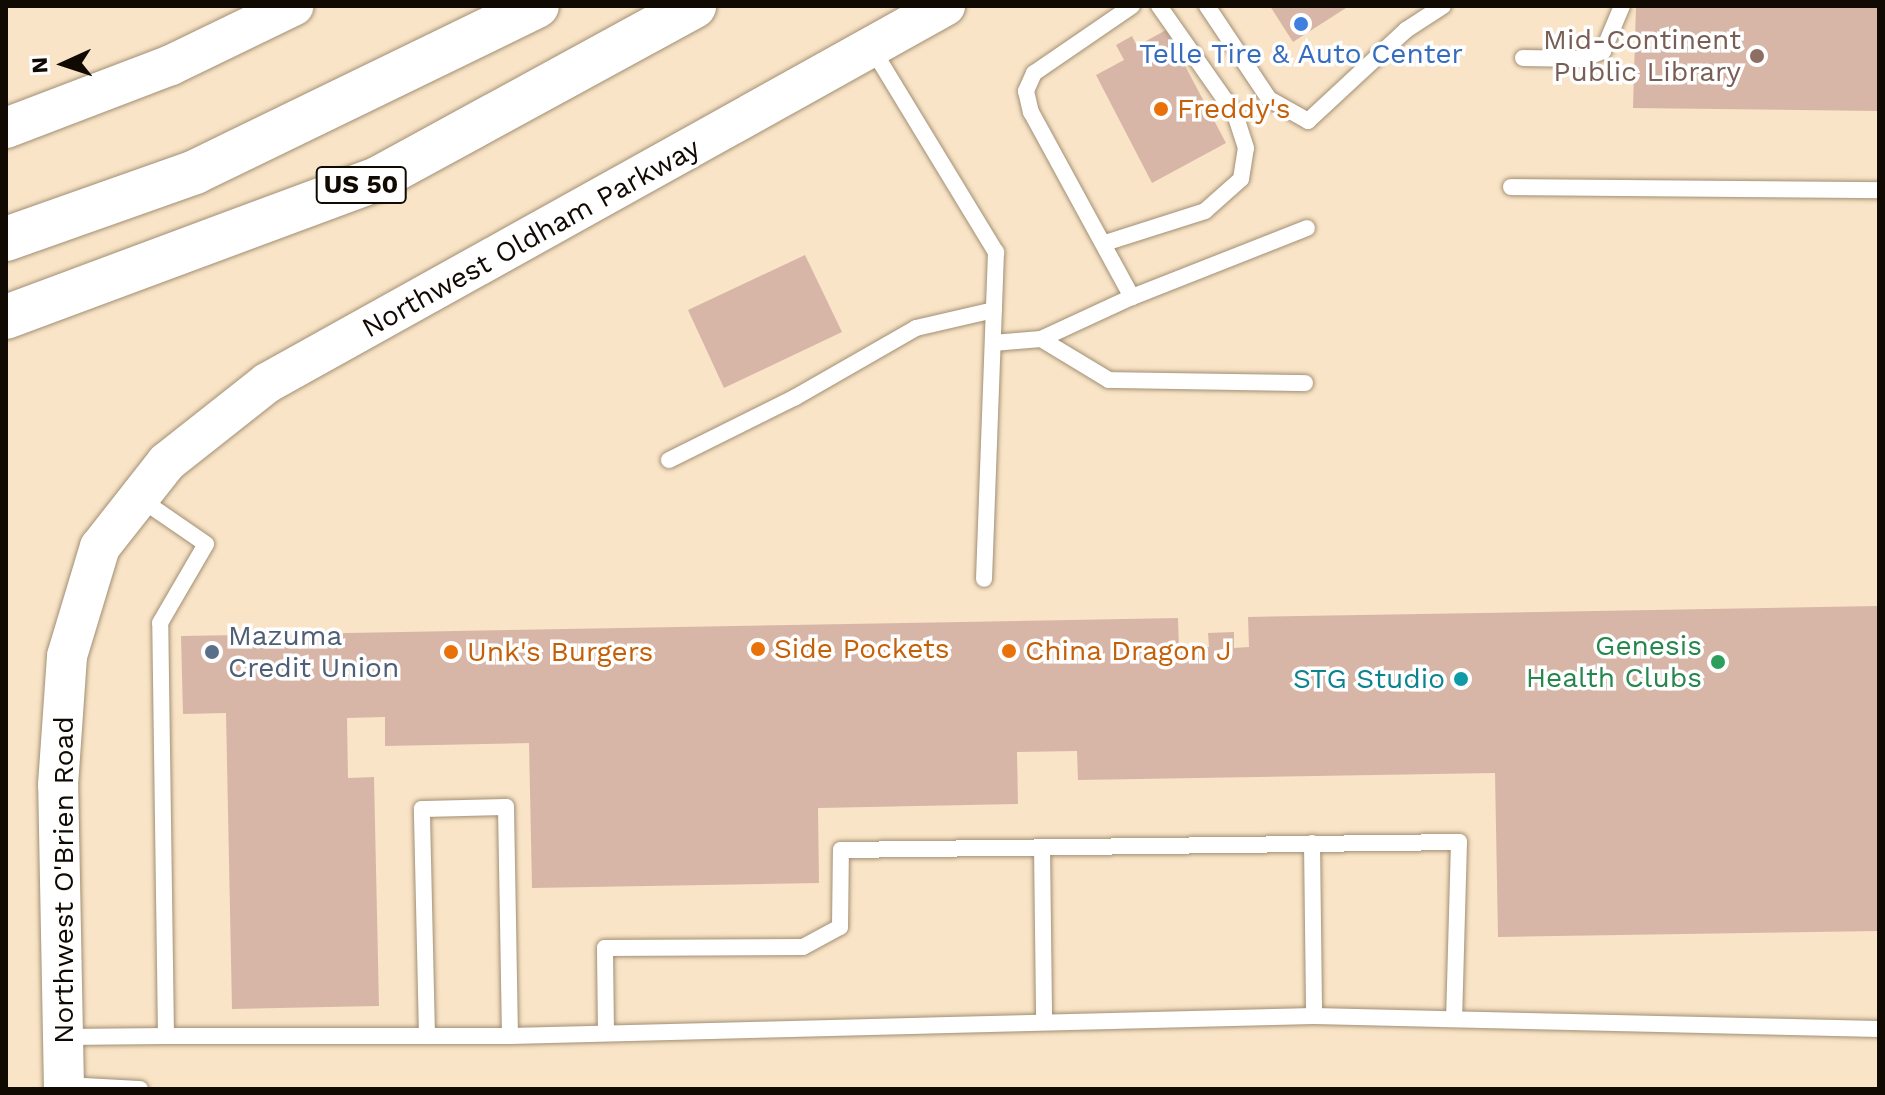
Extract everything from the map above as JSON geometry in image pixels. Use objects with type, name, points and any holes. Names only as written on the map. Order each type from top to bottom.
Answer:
[{"type":"highway","points":[[6,239],[195,172],[537,6]]},
{"type":"highway","name":"US 50","points":[[6,317],[379,178],[694,6]]},
{"type":"street","points":[[6,128],[171,65],[293,6]]},
{"type":"street","name":"Northwest Oldham Parkway","points":[[139,498],[167,462],[267,383],[873,50],[945,6]]},
{"type":"street","name":"Northwest O'Brien Road","points":[[64,1087],[58,785],[67,656],[100,547],[139,498]]},
{"type":"lane","points":[[1132,6],[1034,73],[1026,91],[1031,112],[1132,297]]},
{"type":"lane","points":[[1105,243],[1205,211],[1241,179],[1246,148],[1235,114],[1159,6]]},
{"type":"lane","points":[[1207,6],[1269,99],[1308,121],[1406,30],[1443,6]]},
{"type":"lane","points":[[1523,58],[1583,59],[1603,51],[1622,6]]},
{"type":"lane","points":[[873,50],[996,252],[984,579]]},
{"type":"lane","points":[[1511,187],[1879,190]]},
{"type":"lane","points":[[993,343],[1041,339],[1132,297],[1307,228]]},
{"type":"lane","points":[[669,460],[794,398],[916,328],[994,310]]},
{"type":"lane","points":[[1041,339],[1109,380],[1305,383]]},
{"type":"lane","points":[[139,498],[206,544],[160,623],[166,1036]]},
{"type":"lane","points":[[427,1036],[422,809],[506,807],[510,1036]]},
{"type":"lane","points":[[606,1033],[605,948],[803,947],[840,927],[841,850],[1459,842],[1454,1019]]},
{"type":"lane","points":[[1312,843],[1314,1016]]},
{"type":"lane","points":[[1042,847],[1044,1022]]},
{"type":"lane","points":[[63,1037],[510,1036],[1314,1016],[1879,1029]]},
{"type":"lane","points":[[64,1087],[140,1089]]},
{"type":"building","name":"Telle Tire & Auto Center","points":[[1270,6],[1349,6],[1293,42]]},
{"type":"building","name":"Mid-Continent Public Library","points":[[1636,6],[1879,6],[1879,111],[1633,108]]},
{"type":"building","name":"Freddy's","points":[[1166,30],[1226,143],[1152,183],[1096,75],[1124,60],[1116,45],[1132,36],[1137,46]]},
{"type":"building","points":[[805,255],[842,332],[724,388],[688,310]]},
{"type":"building","points":[[1879,606],[1879,931],[1498,937],[1495,773],[1078,780],[1077,751],[1017,752],[1018,804],[818,808],[819,883],[532,888],[529,743],[385,746],[385,717],[347,718],[348,778],[374,777],[379,1006],[232,1009],[226,713],[183,714],[181,636],[1178,618],[1179,648],[1209,647],[1208,633],[1234,632],[1234,648],[1249,647],[1248,617]]},
{"type":"place","name":"Telle Tire & Auto Center","points":[[1301,24]]},
{"type":"place","name":"Mid-Continent Public Library","points":[[1757,56]]},
{"type":"place","name":"Freddy's","points":[[1161,109]]},
{"type":"place","name":"Side Pockets","points":[[758,649]]},
{"type":"place","name":"China Dragon J","points":[[1009,651]]},
{"type":"place","name":"Mazuma Credit Union","points":[[212,652]]},
{"type":"place","name":"Unk's Burgers","points":[[451,652]]},
{"type":"place","name":"Genesis Health Clubs","points":[[1718,662]]},
{"type":"place","name":"STG Studio","points":[[1461,679]]}]
